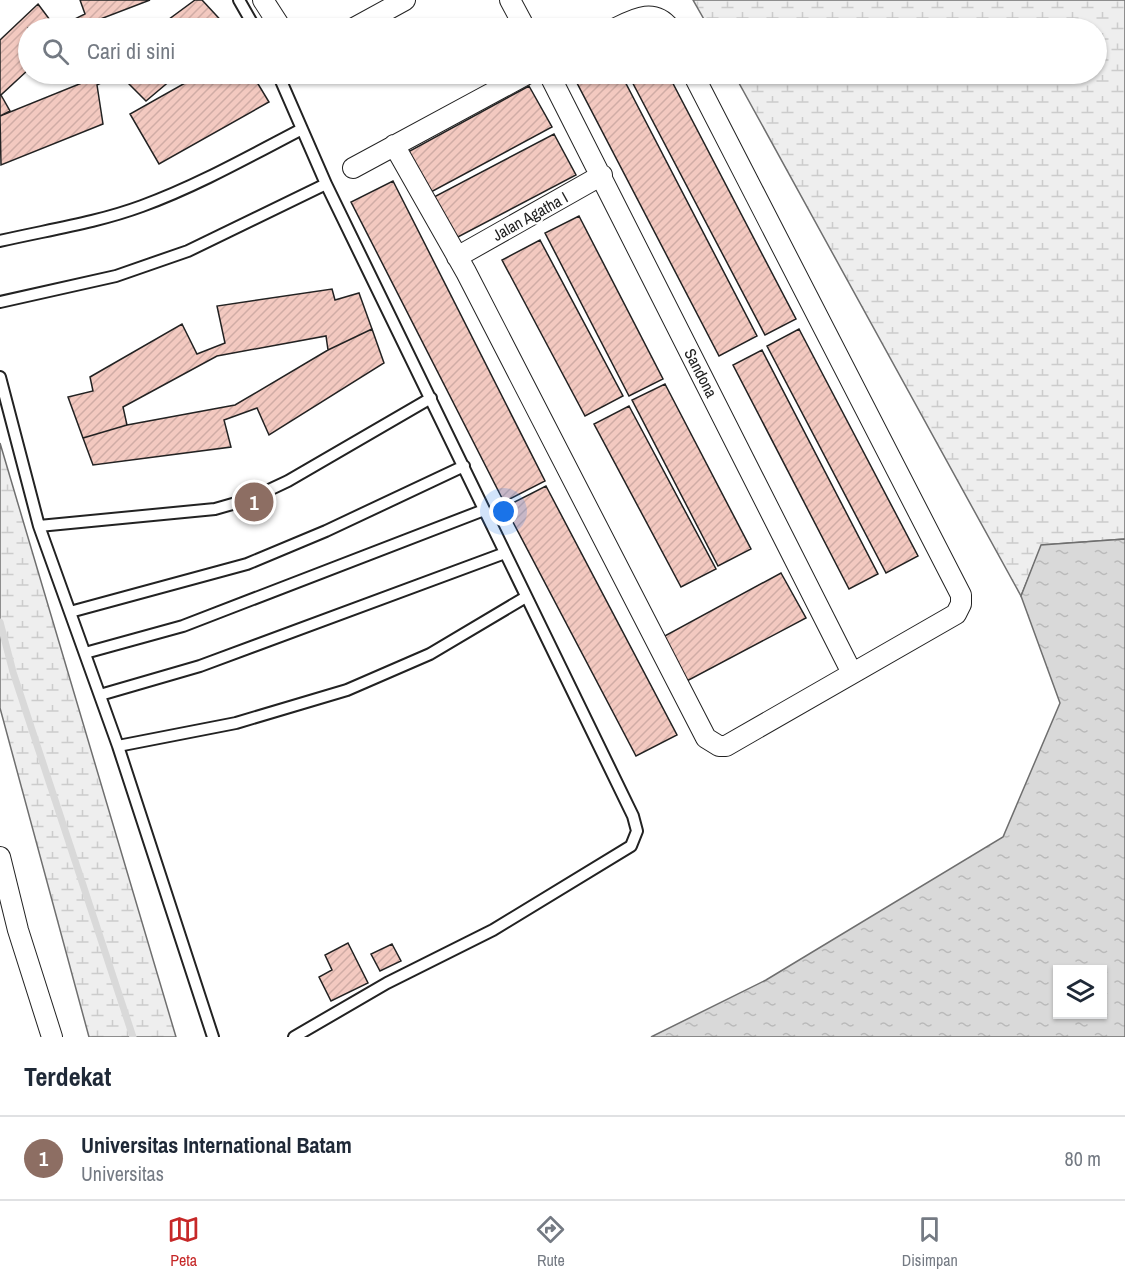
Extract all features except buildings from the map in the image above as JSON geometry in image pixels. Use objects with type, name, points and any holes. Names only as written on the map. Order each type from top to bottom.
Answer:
[{"type":"street","points":[[263,0],[275,18]]},
{"type":"street","points":[[372,18],[405,0]]},
{"type":"street","points":[[510,0],[520,18]]},
{"type":"street","points":[[637,18],[653,15],[660,18]]},
{"type":"street","points":[[353,168],[508,84]]},
{"type":"street","name":"Sandona","points":[[554,84],[852,673]]},
{"type":"street","points":[[394,145],[457,257],[706,738],[719,746],[726,746],[956,614],[961,604],[961,595],[698,84]]},
{"type":"street","name":"Jalan Agatha I","points":[[457,257],[602,176]]},
{"type":"street","points":[[0,857],[9,933],[52,1037]]},
{"type":"lane","points":[[239,0],[249,18]]},
{"type":"lane","points":[[282,84],[326,184],[633,816],[637,831],[631,846],[493,930],[387,983],[294,1037]]},
{"type":"lane","points":[[0,241],[108,217],[141,206],[171,194],[302,129]]},
{"type":"lane","points":[[0,302],[116,276],[188,251],[326,184]]},
{"type":"lane","points":[[0,377],[39,526],[118,746],[213,1037]]},
{"type":"lane","points":[[39,526],[215,509],[250,499],[288,481],[431,398]]},
{"type":"lane","points":[[70,612],[248,564],[326,531],[464,466]]},
{"type":"lane","points":[[85,653],[183,626],[484,510]]},
{"type":"lane","points":[[100,695],[201,666],[505,553]]},
{"type":"lane","points":[[118,746],[236,723],[348,690],[430,654],[526,597]]},
{"type":"green space","points":[[693,0],[1125,0],[1125,539],[1042,545],[1021,596],[739,84],[1107,84],[1107,18],[703,18]]},
{"type":"green space","points":[[0,443],[176,1037],[89,1037],[0,708]]},
{"type":"water","points":[[1125,539],[1125,1037],[651,1037],[766,980],[1003,837],[1060,703],[1021,596],[1041,545]]},
{"type":"waterway","points":[[0,622],[13,672],[133,1037]]},
{"type":"place","name":"Universitas International Batam","points":[[254,502]]}]
